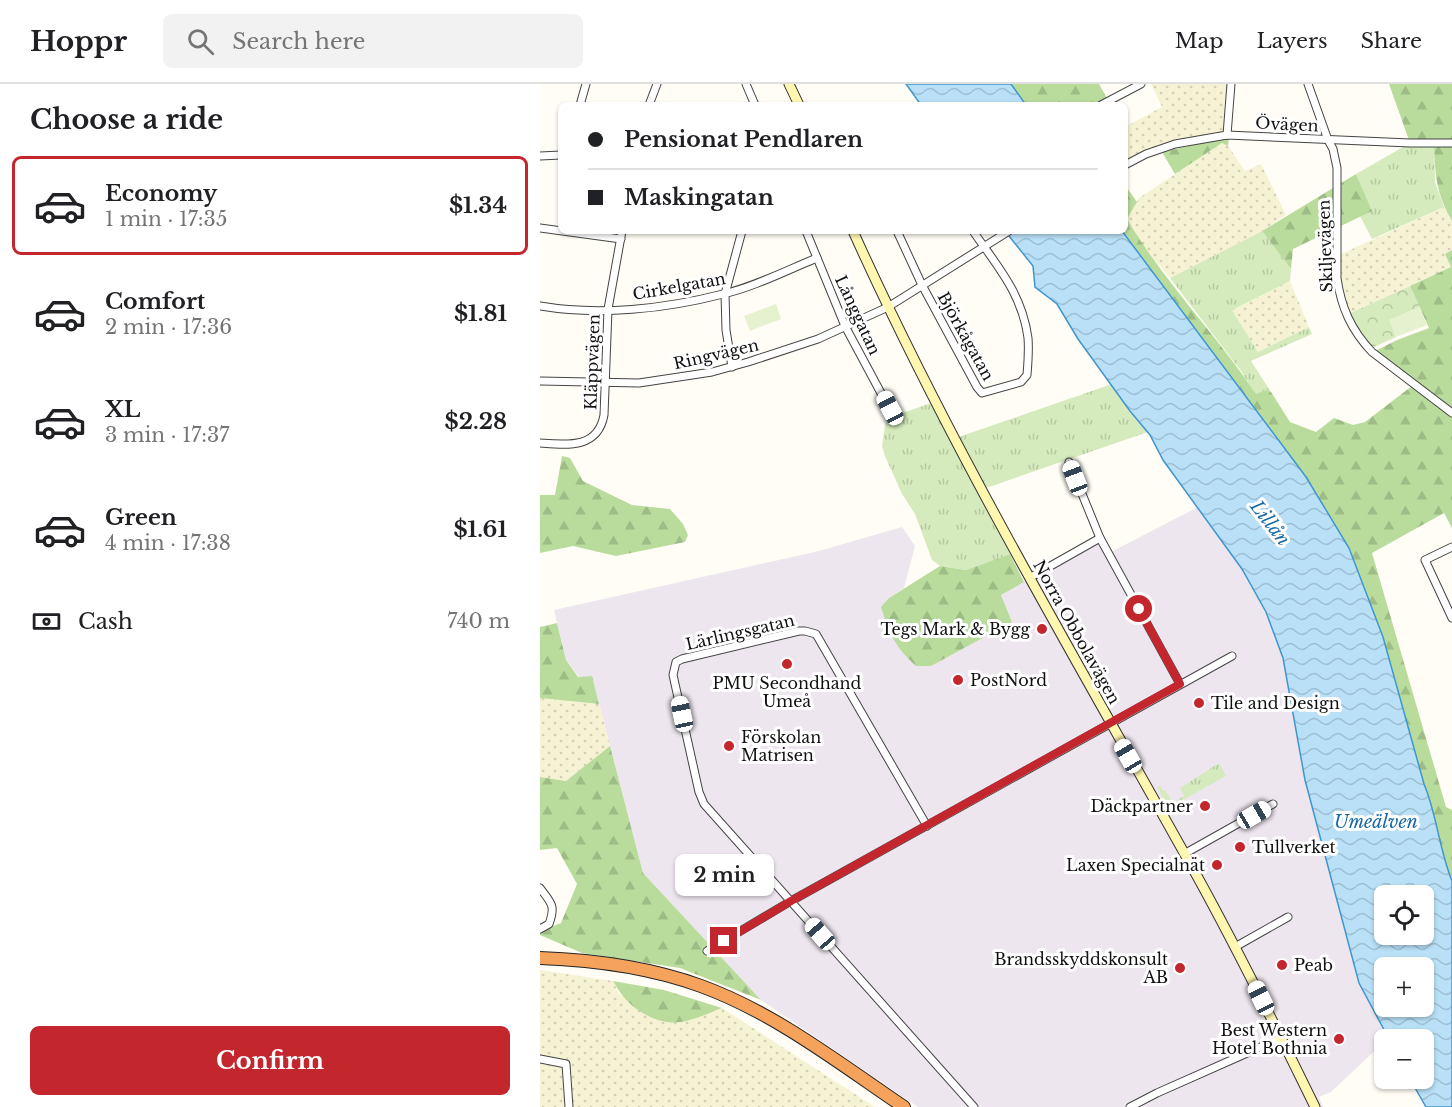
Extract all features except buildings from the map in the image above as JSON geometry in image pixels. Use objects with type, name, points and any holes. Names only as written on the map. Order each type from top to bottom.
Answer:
[{"type":"highway","points":[[540,958],[622,965],[709,989],[779,1024],[904,1107]]},
{"type":"highway","points":[[540,964],[578,966],[627,973],[670,984],[719,1001],[787,1036],[892,1107]]},
{"type":"street","points":[[581,102],[586,84]]},
{"type":"street","points":[[650,102],[657,84]]},
{"type":"street","points":[[746,84],[754,102]]},
{"type":"street","points":[[789,84],[798,102]]},
{"type":"street","points":[[1107,102],[1141,84]]},
{"type":"street","points":[[1227,135],[1231,84]]},
{"type":"street","name":"Skiljevägen","points":[[1308,84],[1333,149],[1336,168],[1337,278],[1346,316],[1372,352],[1452,413]]},
{"type":"street","name":"Övägen","points":[[1128,163],[1146,154],[1175,144],[1227,135],[1452,143]]},
{"type":"street","points":[[540,156],[558,155]]},
{"type":"street","points":[[540,228],[558,230]]},
{"type":"street","points":[[732,367],[726,330],[724,294],[741,234]]},
{"type":"street","name":"Långgatan","points":[[807,234],[845,326],[890,408]]},
{"type":"street","name":"Norra Obbolavägen","points":[[854,234],[888,307],[954,438],[1110,724],[1235,946],[1314,1107]]},
{"type":"street","points":[[898,234],[922,285]]},
{"type":"street","points":[[975,234],[985,248]]},
{"type":"street","points":[[888,307],[1004,234]]},
{"type":"street","name":"Kläppvägen","points":[[540,443],[569,445],[582,443],[602,425],[608,309],[621,235]]},
{"type":"street","name":"Björkågatan","points":[[922,285],[982,393],[1022,382],[1028,375],[1028,339],[1022,308],[1011,283],[985,248]]},
{"type":"street","name":"Cirkelgatan","points":[[540,306],[581,311],[636,310],[666,306],[724,294],[817,258]]},
{"type":"street","name":"Ringvägen","points":[[540,381],[639,383],[712,372],[806,343],[888,307]]},
{"type":"street","points":[[1069,462],[1100,538],[1180,684]]},
{"type":"street","points":[[1030,576],[1100,538]]},
{"type":"street","points":[[1452,547],[1425,560],[1452,618]]},
{"type":"street","name":"Lärlingsgatan","points":[[927,826],[816,634],[800,631],[676,662],[673,675],[699,792],[704,804],[974,1107]]},
{"type":"street","points":[[707,951],[791,901],[1232,656]]},
{"type":"street","points":[[1184,854],[1273,804]]},
{"type":"street","points":[[540,888],[551,901],[553,909],[549,924],[540,929]]},
{"type":"street","points":[[1235,946],[1288,917]]},
{"type":"street","points":[[1130,1107],[1281,1038]]},
{"type":"street","points":[[540,1059],[566,1064],[569,1107]]},
{"type":"shaded area","points":[[1151,84],[1229,84],[1224,130],[1221,133],[1173,141],[1128,160],[1128,125],[1162,107]]},
{"type":"shaded area","points":[[1222,143],[1228,146],[1245,171],[1261,164],[1286,215],[1262,231],[1170,278],[1144,248],[1128,221],[1139,198]]},
{"type":"shaded area","points":[[1444,207],[1452,221],[1452,250],[1445,254],[1451,267],[1348,314],[1341,290],[1339,255]]},
{"type":"shaded area","points":[[1290,281],[1309,327],[1258,352],[1232,310]]},
{"type":"shaded area","points":[[1198,507],[1242,569],[1266,612],[1283,658],[1305,780],[1359,983],[1374,1012],[1374,1017],[1377,1017],[1383,1029],[1374,1029],[1374,1051],[1331,1092],[1319,1097],[1323,1107],[918,1107],[761,1000],[643,873],[592,677],[579,677],[566,660],[554,610],[819,551],[902,527],[915,546],[904,588],[889,598],[1012,622],[1001,595],[1100,538],[1109,553]]},
{"type":"shaded area","points":[[540,698],[599,704],[610,746],[566,781],[540,777]]},
{"type":"shaded area","points":[[540,970],[613,981],[619,994],[695,1018],[722,1008],[875,1107],[540,1107]]},
{"type":"green space","points":[[1011,84],[1099,84],[1108,100],[1105,102],[1024,102]]},
{"type":"green space","points":[[1389,84],[1452,84],[1452,221],[1437,184],[1434,143],[1410,143]]},
{"type":"green space","points":[[1229,137],[1228,146],[1222,143],[1175,174],[1162,152]]},
{"type":"green space","points":[[1410,143],[1434,143],[1435,182],[1444,207],[1372,239],[1360,216],[1371,210],[1356,174]]},
{"type":"green space","points":[[1356,174],[1372,211],[1293,249],[1291,269],[1262,231]]},
{"type":"green space","points":[[1128,189],[1137,202],[1128,217]]},
{"type":"green space","points":[[1128,221],[1157,264],[1256,394],[1267,390],[1271,392],[1290,422],[1316,432],[1334,418],[1353,425],[1365,422],[1412,386],[1375,351],[1429,328],[1410,286],[1451,267],[1445,254],[1452,250],[1452,528],[1444,513],[1372,553],[1446,807],[1452,810],[1452,881],[1383,637],[1349,548],[1306,477],[1124,234],[1128,234]]},
{"type":"green space","points":[[1262,231],[1291,269],[1290,281],[1232,310],[1258,352],[1309,327],[1312,334],[1251,361],[1271,392],[1267,390],[1256,395],[1241,371],[1170,278]]},
{"type":"green space","points":[[1410,286],[1420,307],[1390,320],[1396,337],[1372,348],[1348,314]]},
{"type":"green space","points":[[776,304],[781,319],[750,331],[744,316]]},
{"type":"green space","points":[[1420,307],[1427,325],[1396,337],[1389,320]]},
{"type":"green space","points":[[1112,384],[1148,432],[983,489],[1010,554],[966,570],[940,566],[932,560],[915,514],[902,494],[885,456],[882,446],[886,419],[931,403],[950,440]]},
{"type":"green space","points":[[562,456],[570,458],[583,481],[632,505],[670,509],[683,524],[688,535],[685,542],[616,556],[573,546],[540,553],[540,495],[555,495]]},
{"type":"green space","points":[[1010,554],[1024,582],[1001,595],[1012,622],[931,666],[916,666],[894,639],[881,607],[889,598],[940,566],[966,570]]},
{"type":"green space","points":[[557,623],[566,660],[578,677],[592,676],[599,704],[540,698],[540,627]]},
{"type":"green space","points":[[610,746],[643,873],[761,1000],[680,968],[582,953],[540,935],[540,931],[561,923],[577,884],[557,848],[540,850],[540,777],[566,781]]},
{"type":"green space","points":[[1219,763],[1226,776],[1169,808],[1157,787],[1160,786],[1163,791],[1165,790],[1173,803],[1184,796],[1180,788]]},
{"type":"green space","points":[[613,981],[664,990],[722,1008],[681,1022],[658,1020],[635,1008],[617,989]]},
{"type":"water","points":[[906,84],[1011,84],[1024,102],[919,102]]},
{"type":"water","name":"Umeälven","points":[[1007,234],[1124,234],[1306,477],[1349,548],[1383,637],[1452,881],[1452,1107],[1426,1107],[1416,1089],[1434,1089],[1434,1029],[1384,1029],[1377,1017],[1434,1017],[1434,957],[1374,957],[1374,1011],[1359,983],[1305,780],[1283,658],[1266,612],[1242,569],[1163,460],[1150,435],[1078,339],[1057,304],[1035,287],[1033,266]]},
{"type":"place","name":"Tegs Mark & Bygg","points":[[1042,629]]},
{"type":"place","name":"PMU Secondhand Umeå","points":[[787,664]]},
{"type":"place","name":"PostNord","points":[[958,680]]},
{"type":"place","name":"Tile and Design","points":[[1199,703]]},
{"type":"place","name":"Förskolan Matrisen","points":[[729,746]]},
{"type":"place","name":"Däckpartner","points":[[1205,806]]},
{"type":"place","name":"Tullverket","points":[[1240,847]]},
{"type":"place","name":"Laxen Specialnät","points":[[1217,865]]},
{"type":"place","name":"Peab","points":[[1282,965]]},
{"type":"place","name":"Brandsskyddskonsult AB","points":[[1180,968]]},
{"type":"place","name":"Best Western Hotel Bothnia","points":[[1339,1039]]},
{"type":"route","points":[[724,941],[791,901],[1180,684],[1139,609]]},
{"type":"water label","name":"Lillån","points":[[1270,523]]}]
